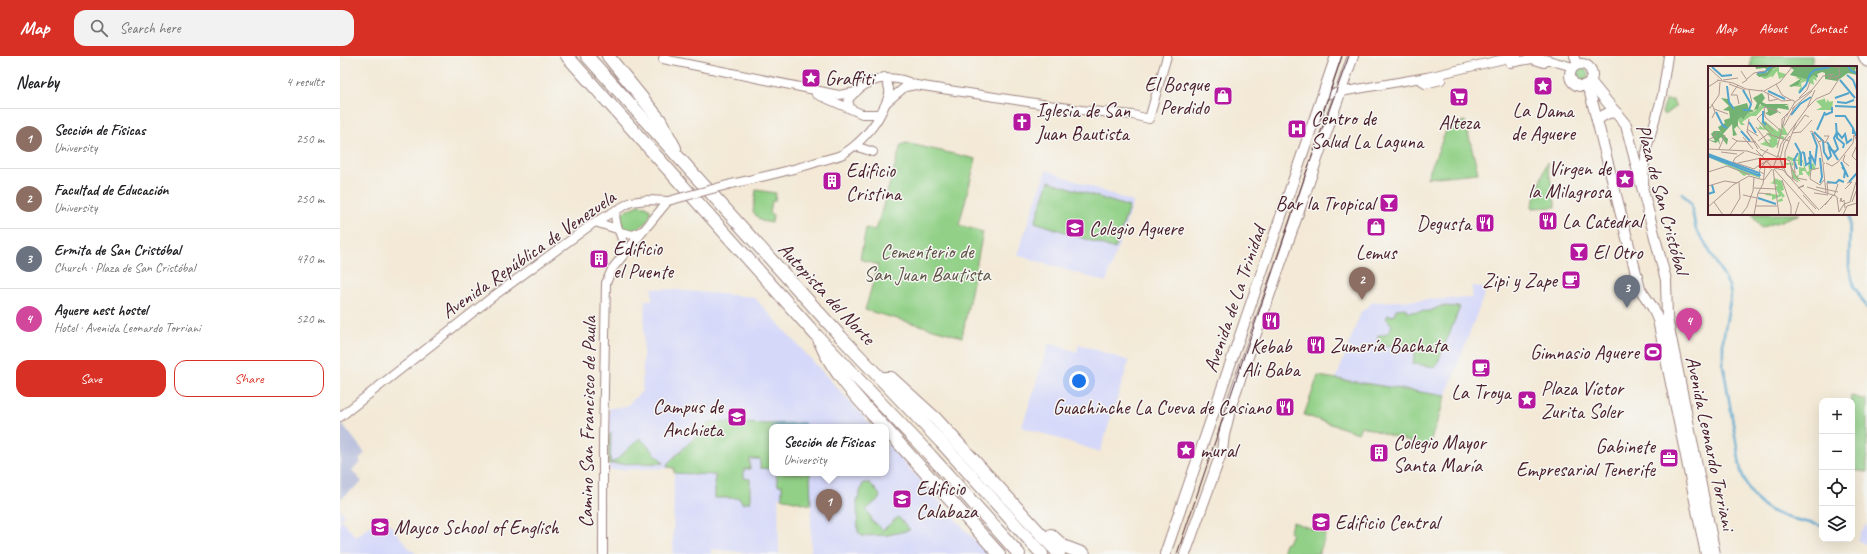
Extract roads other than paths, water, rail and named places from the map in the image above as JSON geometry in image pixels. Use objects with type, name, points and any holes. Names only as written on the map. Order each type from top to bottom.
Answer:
[{"type":"highway","name":"Autopista del Norte","points":[[567,56],[816,335],[930,455],[1019,554]]},
{"type":"highway","points":[[608,56],[624,78],[660,120],[681,161]]},
{"type":"highway","name":"Autopista del Norte","points":[[588,57],[681,161],[941,442],[1042,554]]},
{"type":"highway","points":[[816,335],[827,360],[881,424]]},
{"type":"highway","points":[[879,376],[891,378],[936,419],[1063,546],[1084,554]]},
{"type":"highway","points":[[889,432],[999,554]]},
{"type":"highway","points":[[964,448],[1059,554]]},
{"type":"main road","name":"Avenida de La Trinidad","points":[[1166,554],[1336,56]]},
{"type":"main road","name":"Avenida de La Trinidad","points":[[1185,554],[1222,451],[1224,435],[1232,402],[1353,56]]},
{"type":"main road","points":[[1864,56],[1867,61]]},
{"type":"main road","points":[[1575,63],[1588,67],[1592,76],[1588,82],[1582,86],[1573,83],[1570,76],[1575,63]]},
{"type":"main road","points":[[1588,82],[1640,289],[1645,298],[1656,300],[1667,291]]},
{"type":"main road","name":"Plaza de San Cristóbal","points":[[1588,82],[1617,113],[1626,125],[1666,280],[1667,291]]},
{"type":"main road","points":[[1597,120],[1606,113],[1617,113]]},
{"type":"main road","name":"Avenida Leonardo Torriani","points":[[1667,291],[1667,318],[1715,554]]},
{"type":"main road","name":"Avenida Leonardo Torriani","points":[[1645,298],[1653,308],[1658,320],[1706,554]]},
{"type":"street","points":[[850,108],[848,100],[856,91],[874,80],[884,77],[899,79],[916,84],[1081,110],[1133,115],[1149,119],[1167,56]]},
{"type":"street","points":[[1323,95],[1420,79],[1517,56]]},
{"type":"street","points":[[1535,56],[1575,63]]},
{"type":"street","points":[[1644,192],[1644,164],[1648,141],[1662,95],[1668,56]]},
{"type":"street","points":[[663,57],[838,95],[856,91]]},
{"type":"street","points":[[1420,79],[1425,84],[1527,59],[1544,63]]},
{"type":"street","points":[[884,77],[890,88],[885,104]]},
{"type":"street","points":[[885,104],[902,90],[916,84]]},
{"type":"street","points":[[801,88],[862,114],[880,114]]},
{"type":"street","name":"Avenida República de Venezuela","points":[[340,417],[491,298],[595,222],[631,202],[668,200],[816,163],[842,154],[855,146],[869,130],[885,104]]},
{"type":"street","points":[[862,114],[869,130]]},
{"type":"street","points":[[855,146],[873,152]]},
{"type":"street","points":[[1634,156],[1644,164]]},
{"type":"street","points":[[647,200],[652,207],[654,216]]},
{"type":"street","points":[[619,261],[668,200]]},
{"type":"street","points":[[616,210],[614,218],[624,245],[619,261]]},
{"type":"street","points":[[595,222],[633,235],[643,231]]},
{"type":"street","name":"Camino San Francisco de Paula","points":[[603,554],[602,442],[605,290],[609,276],[619,261]]},
{"type":"waterway","points":[[1682,193],[1691,204],[1696,230],[1704,241],[1729,286],[1731,295],[1723,340],[1723,364],[1741,471],[1747,486],[1754,497],[1762,505],[1772,511],[1782,516],[1819,525]]},
{"type":"waterway","points":[[1850,215],[1849,267],[1854,286],[1867,308]]},
{"type":"tram line","points":[[1321,119],[1342,56]]},
{"type":"tram line","points":[[1177,554],[1306,173],[1349,56]]},
{"type":"place","name":"Graffiti","points":[[811,78]]},
{"type":"place","name":"La Dama de Aguere","points":[[1543,86]]},
{"type":"place","name":"El Bosque Perdido","points":[[1223,96]]},
{"type":"place","name":"Alteza","points":[[1459,97]]},
{"type":"place","name":"Iglesia de San Juan Bautista","points":[[1022,122]]},
{"type":"place","name":"Centro de Salud La Laguna","points":[[1297,129]]},
{"type":"place","name":"Virgen de la Milagrosa","points":[[1625,179]]},
{"type":"place","name":"Edificio Cristina","points":[[832,181]]},
{"type":"place","name":"Bar la Tropical","points":[[1389,203]]},
{"type":"place","name":"La Catedral","points":[[1548,221]]},
{"type":"place","name":"Degusta","points":[[1485,223]]},
{"type":"place","name":"Lemus","points":[[1376,227]]},
{"type":"place","name":"Colegio Aguere","points":[[1075,228]]},
{"type":"place","name":"El Otro","points":[[1579,252]]},
{"type":"place","name":"Edificio el Puente","points":[[599,259]]},
{"type":"place","name":"Zipi y Zape","points":[[1571,280]]},
{"type":"place","name":"Facultad de Educación","points":[[1362,300]]},
{"type":"place","name":"Ermita de San Cristóbal","points":[[1627,308]]},
{"type":"place","name":"Kebab Ali Baba","points":[[1271,321]]},
{"type":"place","name":"Aguere nest hostel","points":[[1689,341]]},
{"type":"place","name":"Zumería Bachata","points":[[1316,345]]},
{"type":"place","name":"Gimnasio Aguere","points":[[1653,352]]},
{"type":"place","name":"La Troya","points":[[1481,368]]},
{"type":"place","name":"Plaza Víctor Zurita Soler","points":[[1527,400]]},
{"type":"place","name":"Guachinche La Cueva de Casiano","points":[[1285,407]]},
{"type":"place","name":"Campus de Anchieta","points":[[737,417]]},
{"type":"place","name":"mural","points":[[1186,450]]},
{"type":"place","name":"Colegio Mayor Santa María","points":[[1379,453]]},
{"type":"place","name":"Gabinete Empresarial Tenerife","points":[[1669,458]]},
{"type":"place","name":"Edificio Calabaza","points":[[902,499]]},
{"type":"place","name":"Sección de Físicas","points":[[829,522]]},
{"type":"place","name":"Edificio Central","points":[[1321,522]]},
{"type":"place","name":"Mayco School of English","points":[[380,527]]},
{"type":"park label","name":"Cementerio de San Juan Bautista","points":[[927,262]]}]
